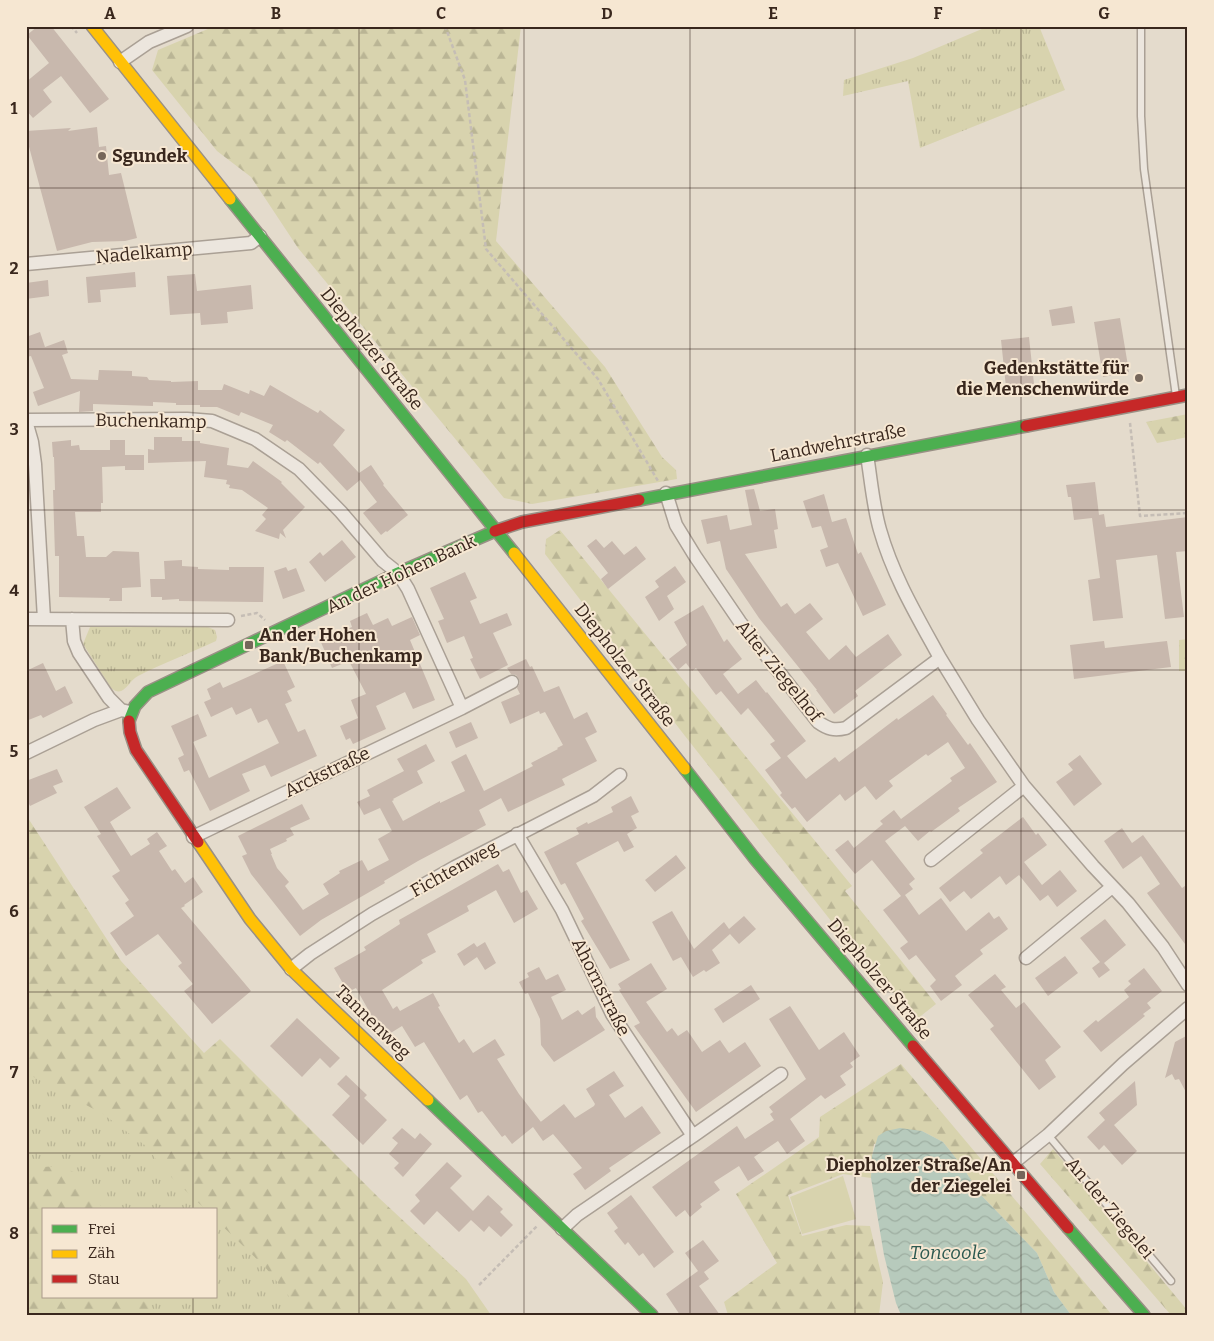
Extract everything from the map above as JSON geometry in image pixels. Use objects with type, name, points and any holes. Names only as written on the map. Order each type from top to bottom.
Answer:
[{"type":"street","name":"Diepholzer Straße","points":[[92,26],[497,531],[755,859],[1012,1164],[1144,1315]]},
{"type":"street","points":[[120,62],[149,42],[187,26]]},
{"type":"street","name":"Nadelkamp","points":[[26,264],[251,243],[260,236]]},
{"type":"street","name":"Landwehrstraße","points":[[497,531],[522,522],[666,493],[1182,396]]},
{"type":"street","name":"Buchenkamp","points":[[26,420],[187,419],[212,421],[255,439],[299,469],[341,512],[383,561],[398,573]]},
{"type":"street","points":[[26,420],[35,464],[44,619]]},
{"type":"street","points":[[867,455],[879,528],[887,553],[900,585],[940,658],[978,720],[1024,786],[1163,947],[1188,984]]},
{"type":"street","name":"Alter Ziegelhof","points":[[666,493],[676,525],[695,556],[740,622],[818,722],[826,728],[836,730],[846,728],[940,658]]},
{"type":"street","name":"An der Hohen Bank","points":[[26,753],[94,720],[126,711],[148,692],[398,573],[479,537],[497,531]]},
{"type":"street","points":[[398,573],[408,589],[462,708]]},
{"type":"street","points":[[26,619],[228,620]]},
{"type":"street","points":[[72,619],[74,641],[79,653],[109,698],[126,711]]},
{"type":"street","name":"Arckstraße","points":[[193,836],[462,708],[512,682]]},
{"type":"street","name":"Tannenweg","points":[[126,711],[136,750],[250,920],[292,969],[652,1315]]},
{"type":"street","name":"Fichtenweg","points":[[292,969],[310,954],[454,866],[593,796],[620,775]]},
{"type":"street","points":[[931,860],[1024,786]]},
{"type":"street","name":"Ahornstraße","points":[[518,834],[562,910],[612,1014],[693,1136]]},
{"type":"street","points":[[1026,958],[1112,887]]},
{"type":"street","points":[[1012,1164],[1048,1135],[1123,1064],[1188,1008]]},
{"type":"street","points":[[562,1229],[577,1215],[781,1074]]},
{"type":"lane","points":[[1141,26],[1141,116],[1144,169],[1182,396]]},
{"type":"lane","name":"An der Ziegelei","points":[[1048,1135],[1171,1281]]},
{"type":"path","points":[[445,26],[465,80],[486,248],[598,379],[666,493]]},
{"type":"path","points":[[1128,406],[1140,516],[1188,513]]},
{"type":"path","points":[[228,620],[244,614],[257,613],[263,617],[273,634]]},
{"type":"path","points":[[479,1285],[548,1215]]},
{"type":"green space","points":[[215,26],[521,26],[496,241],[605,367],[662,457],[676,470],[677,479],[532,504],[504,498],[298,248],[251,177],[217,151],[152,70],[158,50]]},
{"type":"green space","points":[[989,26],[1039,26],[1065,90],[920,148],[908,81],[843,96],[844,80],[913,58]]},
{"type":"green space","points":[[1188,414],[1188,437],[1157,443],[1146,422]]},
{"type":"green space","points":[[560,530],[852,886],[845,891],[936,1004],[917,1019],[839,931],[685,736],[545,554],[546,539]]},
{"type":"green space","points":[[90,627],[208,627],[215,630],[217,637],[216,641],[138,676],[123,690],[115,691],[111,688],[83,644]]},
{"type":"green space","points":[[1188,639],[1188,671],[1179,671],[1179,640]]},
{"type":"green space","points":[[26,815],[121,961],[204,1053],[220,1039],[379,1198],[466,1279],[491,1315],[304,1315],[265,1267],[218,1222],[218,1208],[204,1208],[166,1172],[146,1146],[103,1114],[26,1073]]},
{"type":"green space","points":[[26,897],[421,1315],[26,1315]]},
{"type":"green space","points":[[901,1064],[1112,1315],[1071,1315],[1054,1292],[1037,1253],[978,1192],[963,1167],[943,1142],[922,1131],[874,1144],[871,1178],[843,1174],[788,1195],[802,1236],[846,1225],[870,1226],[883,1282],[879,1315],[728,1315],[724,1302],[777,1263],[736,1194],[819,1137],[820,1117]]},
{"type":"green space","points":[[1053,1149],[1188,1311],[1188,1315],[1171,1315],[1040,1164]]},
{"type":"green space","points":[[59,1166],[74,1172],[102,1208],[42,1208],[42,1298],[140,1298],[160,1315],[26,1315],[26,1168]]},
{"type":"green space","points":[[843,1176],[856,1219],[802,1234],[790,1197]]},
{"type":"water","name":"Toncoole","points":[[900,1128],[922,1131],[943,1142],[963,1167],[978,1192],[1037,1253],[1054,1292],[1071,1315],[901,1315],[896,1303],[884,1255],[871,1178],[872,1156],[878,1136],[886,1131]]},
{"type":"building","points":[[38,26],[51,26],[109,99],[90,113],[61,76],[43,90],[52,102],[33,118],[26,110],[26,82],[49,63],[27,35]]},
{"type":"building","points":[[97,127],[99,147],[106,146],[109,175],[121,173],[137,238],[125,241],[92,242],[57,251],[28,143],[26,144],[26,131],[71,128],[68,131]]},
{"type":"building","points":[[135,272],[136,287],[100,290],[101,302],[88,303],[86,277]]},
{"type":"building","points":[[195,274],[197,291],[251,285],[253,309],[227,312],[228,323],[201,325],[200,313],[170,315],[167,276]]},
{"type":"building","points":[[48,280],[49,296],[26,299],[26,283]]},
{"type":"building","points":[[1072,306],[1075,323],[1052,326],[1049,310]]},
{"type":"building","points":[[1120,318],[1129,372],[1103,377],[1094,322]]},
{"type":"building","points":[[40,332],[45,347],[64,340],[68,353],[62,355],[71,379],[98,380],[99,370],[132,371],[132,376],[147,377],[149,380],[171,382],[198,381],[198,390],[222,390],[224,384],[249,394],[250,390],[264,396],[270,385],[318,413],[320,410],[345,430],[333,445],[359,473],[371,465],[383,485],[408,515],[381,535],[363,513],[377,502],[360,480],[347,491],[320,462],[318,464],[287,440],[285,442],[269,432],[273,425],[241,412],[239,416],[217,407],[153,402],[153,406],[93,404],[93,411],[79,412],[80,391],[38,406],[33,392],[44,388],[31,356],[26,357],[26,337]]},
{"type":"building","points":[[1029,337],[1034,384],[1006,387],[1001,340]]},
{"type":"building","points":[[154,437],[182,437],[182,441],[200,441],[200,443],[229,448],[227,465],[248,468],[253,461],[282,482],[305,507],[283,530],[286,538],[280,533],[279,539],[255,531],[266,519],[262,515],[268,508],[242,490],[229,488],[230,485],[226,484],[227,480],[204,477],[206,461],[148,463],[148,449],[154,450]]},
{"type":"building","points":[[71,440],[71,446],[79,445],[80,450],[110,450],[110,440],[125,440],[125,455],[144,455],[144,470],[125,470],[125,466],[102,467],[103,503],[101,503],[101,512],[75,512],[77,536],[84,536],[86,557],[106,557],[113,551],[139,552],[141,587],[122,588],[122,601],[109,601],[110,598],[59,597],[59,556],[55,556],[53,490],[55,490],[52,442]]},
{"type":"building","points":[[1095,482],[1099,515],[1104,514],[1106,527],[1188,517],[1188,551],[1176,552],[1184,617],[1165,619],[1157,555],[1116,560],[1123,618],[1093,621],[1088,580],[1100,578],[1092,518],[1074,520],[1071,497],[1068,497],[1066,485]]},
{"type":"building","points":[[754,489],[760,511],[775,509],[778,529],[774,530],[777,548],[745,554],[781,607],[787,603],[795,614],[810,603],[823,619],[806,632],[829,660],[846,645],[856,657],[888,634],[902,655],[855,691],[858,696],[834,714],[759,618],[726,569],[720,541],[707,544],[701,520],[727,515],[730,530],[752,525],[745,490]]},
{"type":"building","points":[[824,494],[832,522],[846,518],[858,554],[861,552],[886,605],[863,616],[838,563],[826,567],[820,550],[828,547],[821,526],[812,528],[803,501]]},
{"type":"building","points":[[596,539],[604,548],[612,541],[624,555],[636,546],[646,559],[608,589],[601,579],[608,573],[587,546]]},
{"type":"building","points":[[342,540],[356,557],[325,582],[309,562],[320,552],[323,556]]},
{"type":"building","points":[[182,560],[182,566],[198,567],[198,569],[229,570],[229,567],[264,567],[263,602],[179,601],[179,599],[162,600],[162,597],[151,597],[150,579],[165,579],[164,561]]},
{"type":"building","points":[[675,566],[686,582],[667,596],[674,609],[659,621],[645,597],[659,587],[655,581]]},
{"type":"building","points":[[286,567],[288,571],[296,568],[305,591],[283,599],[274,571]]},
{"type":"building","points":[[465,572],[477,598],[470,601],[480,624],[507,613],[512,625],[493,633],[508,665],[480,679],[470,659],[473,658],[464,636],[447,643],[438,621],[444,619],[430,588]]},
{"type":"building","points":[[703,605],[724,642],[727,639],[742,659],[723,674],[738,694],[756,680],[806,741],[787,756],[806,779],[835,757],[839,762],[897,718],[898,720],[933,695],[997,782],[958,808],[960,811],[918,841],[905,826],[885,841],[915,879],[909,884],[913,889],[905,895],[919,915],[941,898],[966,931],[989,912],[994,919],[999,916],[1008,929],[980,950],[983,954],[955,976],[962,985],[941,1001],[930,986],[936,980],[916,955],[909,960],[900,948],[908,942],[883,910],[901,896],[872,860],[855,874],[835,850],[848,840],[854,848],[883,824],[880,821],[894,810],[901,819],[952,781],[950,778],[965,768],[948,742],[928,756],[926,754],[889,781],[893,786],[876,800],[865,786],[845,801],[840,794],[807,822],[795,807],[792,809],[780,795],[782,793],[765,770],[781,758],[770,744],[775,741],[748,708],[741,715],[721,691],[716,695],[696,668],[692,671],[686,663],[678,670],[669,659],[687,645],[674,622]]},
{"type":"building","points":[[367,613],[373,625],[388,618],[392,626],[412,617],[420,635],[410,640],[435,700],[413,709],[405,692],[376,706],[386,729],[353,744],[350,738],[346,740],[340,726],[358,718],[351,700],[366,694],[349,661],[332,668],[320,640],[352,627],[350,621]]},
{"type":"building","points":[[1104,641],[1105,648],[1167,641],[1171,667],[1074,679],[1070,645]]},
{"type":"building","points":[[526,659],[530,667],[532,666],[544,692],[559,686],[574,719],[587,712],[597,732],[585,738],[597,761],[562,779],[565,785],[508,812],[501,798],[479,810],[486,825],[384,881],[385,883],[321,920],[300,936],[251,874],[242,856],[247,854],[238,836],[302,804],[310,819],[290,828],[294,835],[286,839],[287,841],[270,849],[277,868],[289,882],[285,886],[303,910],[329,894],[323,884],[340,873],[339,871],[362,860],[368,871],[389,860],[378,839],[392,831],[380,808],[364,815],[357,802],[370,796],[367,790],[404,771],[397,759],[426,744],[435,761],[417,771],[423,783],[393,799],[392,801],[403,821],[440,801],[440,803],[465,791],[451,762],[466,754],[484,791],[533,766],[531,763],[563,745],[545,712],[540,714],[539,711],[510,724],[501,702],[520,694],[517,688],[520,683],[516,675],[511,674],[507,668]]},
{"type":"building","points":[[283,661],[295,687],[287,691],[292,701],[285,704],[298,732],[305,729],[317,756],[271,777],[265,765],[242,774],[250,791],[210,811],[189,770],[184,772],[178,758],[184,755],[171,726],[198,714],[207,736],[193,742],[209,778],[279,743],[267,719],[258,723],[251,708],[236,715],[232,707],[211,717],[204,702],[211,699],[207,689],[220,682],[223,688]]},
{"type":"building","points":[[43,663],[56,691],[65,686],[73,703],[43,718],[41,715],[26,721],[26,671]]},
{"type":"building","points":[[471,722],[478,738],[456,748],[449,732]]},
{"type":"building","points":[[1080,755],[1102,784],[1074,806],[1056,782],[1073,770],[1068,764]]},
{"type":"building","points":[[57,769],[63,782],[53,786],[57,793],[30,806],[26,798],[26,781]]},
{"type":"building","points":[[117,787],[131,808],[110,822],[131,856],[150,844],[147,839],[157,832],[167,846],[159,851],[172,871],[175,869],[185,883],[193,877],[203,892],[181,908],[251,991],[212,1024],[184,991],[193,984],[178,966],[182,963],[158,934],[126,956],[110,933],[134,916],[125,903],[129,900],[112,876],[120,871],[97,836],[101,834],[84,807]]},
{"type":"building","points":[[631,796],[639,812],[631,816],[637,828],[627,834],[634,847],[624,852],[618,841],[576,863],[630,960],[610,969],[581,921],[584,919],[565,883],[561,885],[544,852],[579,834],[576,828],[613,812],[611,807]]},
{"type":"building","points":[[1023,817],[1036,835],[1038,833],[1047,845],[1024,862],[1042,885],[1060,870],[1077,891],[1057,907],[1048,895],[1040,901],[1019,875],[1006,885],[1000,876],[971,899],[964,891],[950,902],[939,888],[983,853],[980,850]]},
{"type":"building","points":[[1122,828],[1132,843],[1143,835],[1182,888],[1188,884],[1188,948],[1147,893],[1160,884],[1141,856],[1123,869],[1104,841]]},
{"type":"building","points":[[676,855],[686,868],[655,892],[645,880]]},
{"type":"building","points":[[498,864],[503,872],[509,869],[521,893],[527,890],[538,909],[514,923],[496,890],[467,906],[469,911],[427,934],[436,952],[421,960],[423,963],[382,990],[393,1009],[397,1006],[400,1011],[433,993],[440,1006],[438,1007],[459,1043],[464,1039],[473,1053],[495,1039],[505,1055],[497,1059],[519,1094],[541,1122],[564,1104],[575,1118],[594,1106],[595,1104],[586,1089],[614,1071],[624,1086],[609,1095],[625,1118],[642,1106],[661,1133],[609,1168],[611,1171],[585,1190],[573,1174],[582,1168],[553,1134],[543,1141],[533,1127],[512,1144],[505,1135],[502,1137],[482,1111],[478,1113],[467,1095],[460,1100],[424,1042],[415,1047],[402,1026],[389,1034],[383,1024],[378,1027],[356,988],[348,992],[334,968],[366,950],[364,947],[400,924],[399,920]]},
{"type":"building","points":[[672,911],[694,949],[724,922],[729,929],[744,916],[756,929],[739,944],[730,934],[712,950],[720,963],[706,972],[704,970],[693,977],[681,957],[673,961],[652,922]]},
{"type":"building","points":[[1105,919],[1126,945],[1104,963],[1110,970],[1099,978],[1092,968],[1100,962],[1080,938]]},
{"type":"building","points":[[485,942],[496,963],[485,970],[477,957],[464,966],[457,954],[474,943],[477,947]]},
{"type":"building","points":[[1065,956],[1078,973],[1048,996],[1035,978]]},
{"type":"building","points":[[651,963],[667,989],[646,1002],[667,1032],[672,1028],[678,1036],[687,1030],[702,1052],[720,1040],[729,1053],[745,1042],[761,1066],[696,1112],[634,1026],[640,1023],[619,990],[621,989],[618,984]]},
{"type":"building","points":[[539,967],[546,980],[558,974],[566,990],[551,997],[562,1020],[578,1010],[582,1015],[595,1006],[596,1017],[605,1030],[554,1062],[541,1045],[540,1019],[528,993],[525,994],[519,982],[529,977],[527,973]]},
{"type":"building","points":[[1144,968],[1162,991],[1147,1003],[1151,1008],[1143,1014],[1145,1016],[1101,1052],[1083,1031],[1096,1020],[1098,1022],[1129,997],[1124,990],[1131,984],[1128,981]]},
{"type":"building","points":[[995,974],[1006,987],[1001,990],[1016,1008],[1024,1002],[1061,1047],[1045,1060],[1056,1077],[1039,1090],[990,1029],[994,1026],[968,995]]},
{"type":"building","points":[[751,985],[760,999],[723,1023],[714,1009]]},
{"type":"building","points":[[790,1006],[819,1050],[844,1032],[860,1056],[850,1063],[853,1067],[840,1076],[846,1085],[825,1099],[821,1095],[790,1119],[805,1141],[787,1154],[778,1141],[754,1157],[764,1171],[748,1181],[739,1166],[714,1182],[720,1190],[700,1204],[702,1207],[690,1217],[685,1210],[676,1217],[652,1187],[737,1126],[745,1139],[774,1120],[770,1114],[773,1112],[769,1107],[806,1079],[769,1019]]},
{"type":"building","points":[[297,1018],[340,1058],[330,1068],[320,1058],[302,1077],[270,1046]]},
{"type":"building","points":[[1188,1035],[1188,1096],[1179,1079],[1175,1080],[1172,1074],[1165,1078],[1175,1042]]},
{"type":"building","points":[[346,1075],[367,1095],[364,1098],[387,1120],[363,1145],[332,1115],[350,1096],[337,1084]]},
{"type":"building","points":[[1135,1081],[1137,1105],[1114,1125],[1137,1151],[1122,1165],[1104,1145],[1099,1150],[1087,1137],[1105,1120],[1099,1113]]},
{"type":"building","points":[[402,1128],[415,1139],[420,1133],[432,1144],[403,1177],[394,1168],[399,1163],[389,1154],[398,1143],[392,1138]]},
{"type":"building","points":[[447,1162],[462,1176],[450,1188],[473,1211],[488,1195],[503,1209],[500,1212],[513,1225],[501,1237],[489,1226],[484,1232],[471,1220],[459,1232],[437,1211],[424,1225],[410,1211],[420,1201],[415,1195]]},
{"type":"building","points":[[631,1195],[674,1252],[654,1268],[643,1253],[639,1256],[628,1242],[625,1245],[614,1231],[618,1228],[607,1213]]},
{"type":"building","points":[[703,1240],[719,1261],[704,1272],[709,1279],[699,1286],[720,1315],[680,1315],[666,1294],[698,1271],[685,1253]]},
{"type":"traffic: fast","points":[[230,199],[514,553]]},
{"type":"traffic: fast","points":[[639,500],[1026,426]]},
{"type":"traffic: fast","points":[[129,721],[135,706],[148,692],[398,573],[495,531]]},
{"type":"traffic: fast","points":[[685,769],[755,859],[913,1046]]},
{"type":"traffic: fast","points":[[428,1100],[652,1315]]},
{"type":"traffic: fast","points":[[1068,1228],[1144,1315]]},
{"type":"traffic: slow","points":[[92,26],[230,199]]},
{"type":"traffic: slow","points":[[514,553],[685,769]]},
{"type":"traffic: slow","points":[[198,842],[250,919],[291,969],[428,1100]]},
{"type":"traffic: jam","points":[[1026,426],[1188,395]]},
{"type":"traffic: jam","points":[[495,531],[522,522],[639,500]]},
{"type":"traffic: jam","points":[[129,721],[130,732],[136,750],[198,842]]},
{"type":"traffic: jam","points":[[913,1046],[1068,1228]]},
{"type":"place","name":"Sgundek","points":[[102,156]]},
{"type":"place","name":"Gedenkstätte für die Menschenwürde","points":[[1139,378]]},
{"type":"place","name":"An der Hohen Bank/Buchenkamp","points":[[249,645]]},
{"type":"place","name":"Diepholzer Straße/An der Ziegelei","points":[[1021,1175]]}]
